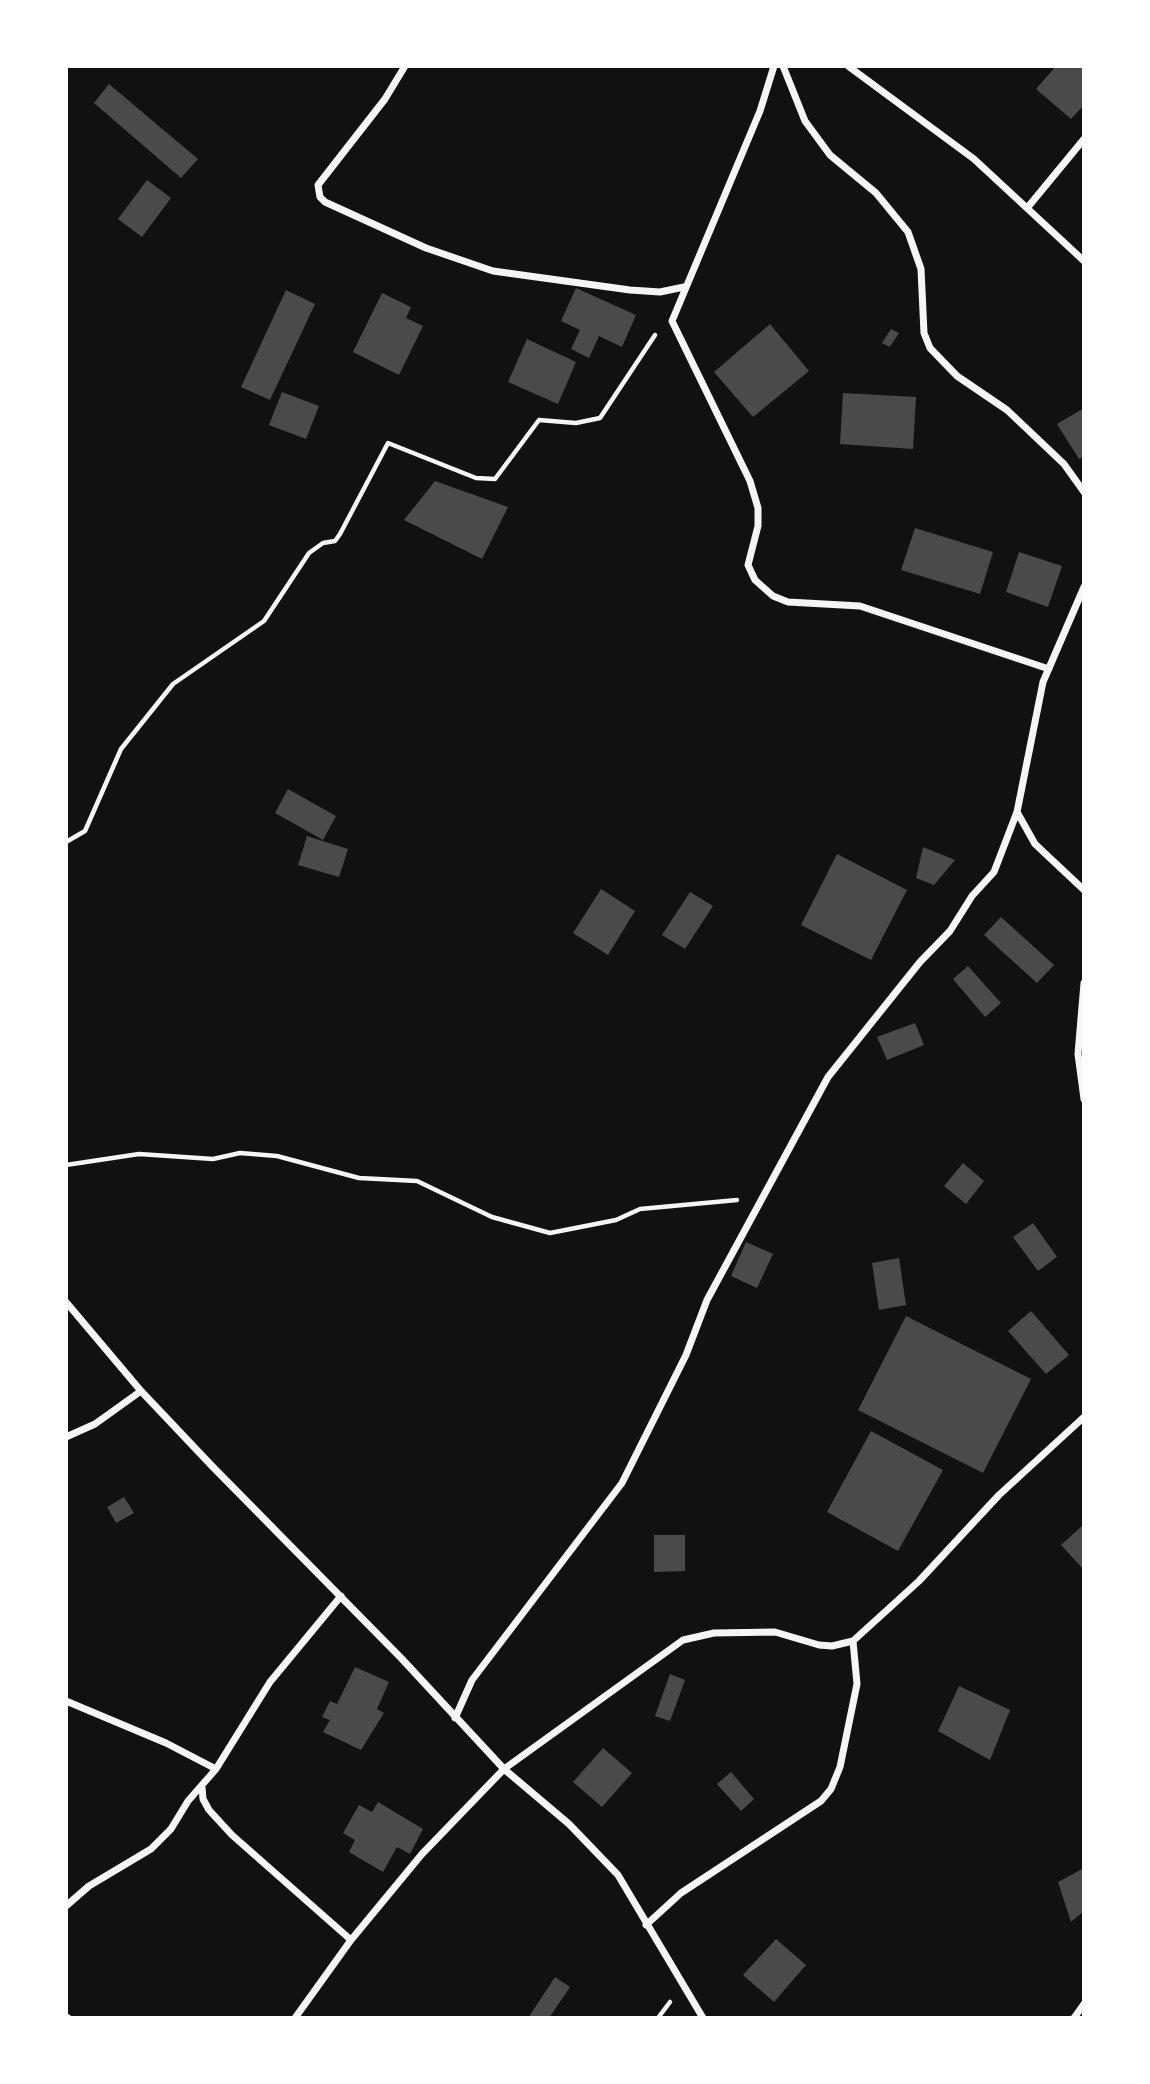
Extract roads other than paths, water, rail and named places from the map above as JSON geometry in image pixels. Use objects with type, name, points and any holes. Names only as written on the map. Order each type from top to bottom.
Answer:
[{"type":"street","points":[[405,66],[385,99],[318,185],[320,197],[325,202],[426,248],[493,271],[630,290],[660,292],[684,286]]},
{"type":"street","points":[[774,66],[760,110],[684,286],[672,321],[750,481],[758,508],[758,526],[748,565],[755,580],[772,596],[788,602],[860,606],[1049,669]]},
{"type":"street","points":[[783,66],[805,121],[830,155],[876,193],[908,232],[921,269],[924,333],[930,348],[957,376],[1007,410],[1064,464],[1083,492]]},
{"type":"street","points":[[848,66],[974,159],[1083,261]]},
{"type":"street","points":[[1028,207],[1083,139]]},
{"type":"street","points":[[455,1718],[472,1680],[622,1483],[686,1356],[707,1300],[828,1077],[920,962],[950,931],[972,896],[994,872],[1017,812],[1043,682],[1083,587]]},
{"type":"street","points":[[1017,812],[1035,844],[1083,890]]},
{"type":"street","points":[[1083,983],[1078,1054],[1083,1099]]},
{"type":"street","points":[[66,1302],[141,1391],[341,1596],[504,1769],[569,1824],[618,1875],[703,2018]]},
{"type":"street","points":[[66,1437],[95,1424],[141,1391]]},
{"type":"street","points":[[295,2018],[351,1940],[422,1854],[504,1769],[683,1640],[714,1633],[775,1632],[819,1645],[832,1646],[853,1641],[919,1581],[999,1495],[1083,1417]]},
{"type":"street","points":[[66,1906],[89,1886],[151,1849],[171,1829],[188,1801],[216,1769],[270,1682],[341,1596]]},
{"type":"street","points":[[646,1925],[681,1893],[821,1801],[831,1789],[841,1766],[857,1684],[853,1641]]},
{"type":"street","points":[[66,1701],[166,1743],[216,1769]]},
{"type":"street","points":[[202,1787],[203,1799],[209,1810],[232,1835],[351,1940]]},
{"type":"street","points":[[1074,2018],[1083,2004]]}]
